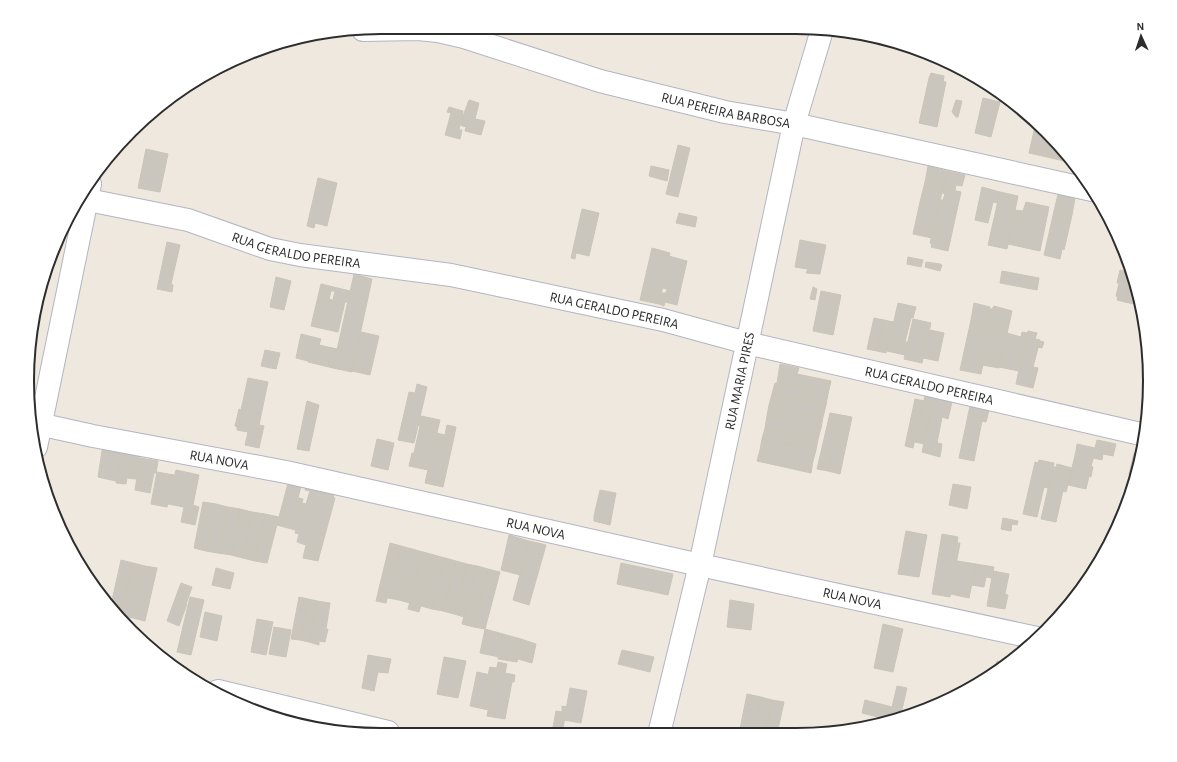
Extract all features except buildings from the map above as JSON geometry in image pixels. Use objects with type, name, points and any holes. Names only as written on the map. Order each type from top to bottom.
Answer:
[{"type":"street","name":"RUA PEREIRA BARBOSA","points":[[451,34],[600,81],[725,112],[794,124],[1085,189]]},
{"type":"street","name":"RUA MARIA PIRES","points":[[660,728],[700,565],[794,124],[820,35]]},
{"type":"street","name":"RUA GERALDO PEREIRA","points":[[88,194],[188,220],[270,249],[300,255],[451,275],[663,320],[747,343],[1139,434]]},
{"type":"street","points":[[38,424],[86,197]]},
{"type":"street","name":"RUA NOVA","points":[[38,424],[286,472],[700,565],[1030,637]]},
{"type":"street","points":[[233,695],[369,727]]}]
